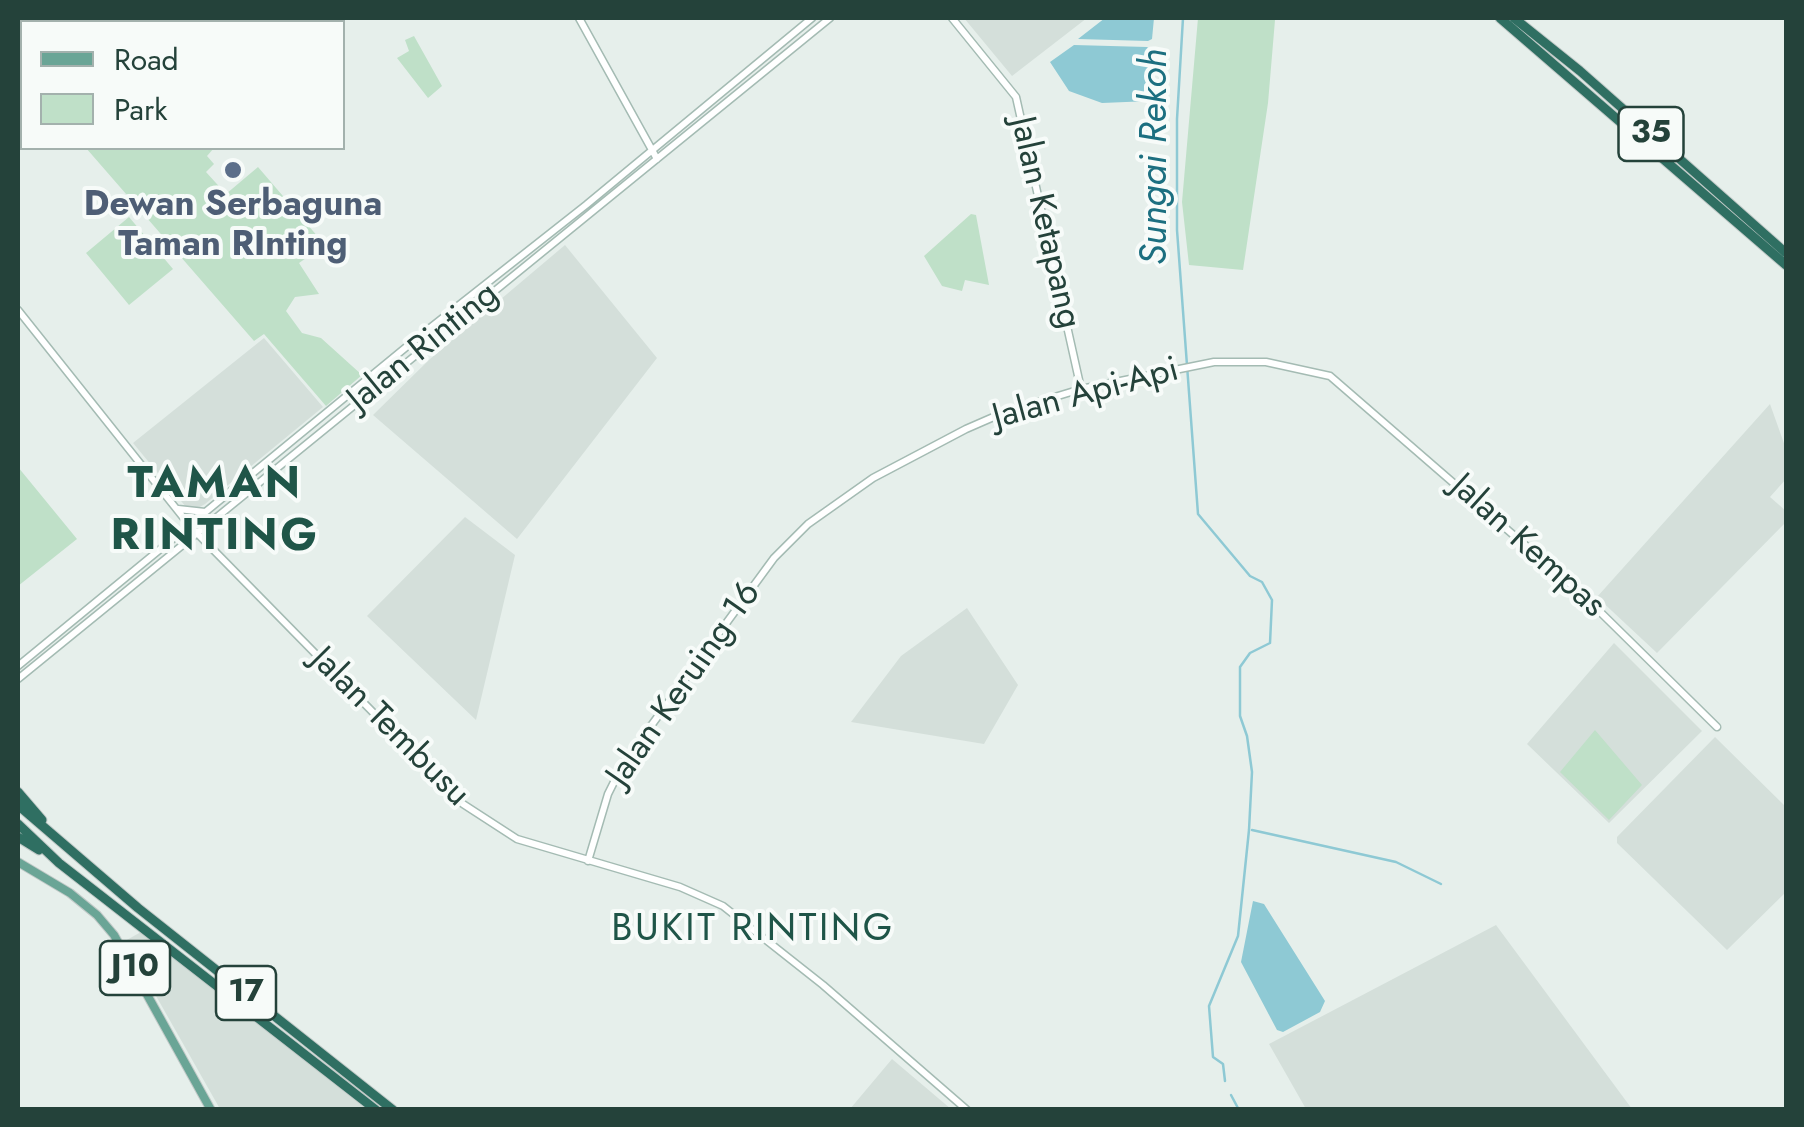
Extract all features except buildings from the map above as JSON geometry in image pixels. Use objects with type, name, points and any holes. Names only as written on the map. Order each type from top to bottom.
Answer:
[{"type":"highway","points":[[1499,18],[1512,21]]},
{"type":"highway","name":"35","points":[[1512,21],[1580,71],[1786,254]]},
{"type":"highway","name":"35","points":[[1512,21],[1786,265]]},
{"type":"highway","points":[[18,790],[23,805]]},
{"type":"highway","name":"17","points":[[23,805],[138,908],[394,1110]]},
{"type":"highway","name":"17","points":[[18,824],[58,862],[376,1110]]},
{"type":"highway","points":[[18,836],[58,862]]},
{"type":"main road","name":"J10","points":[[18,862],[70,893],[114,935],[211,1110]]},
{"type":"street","points":[[579,18],[658,159]]},
{"type":"street","name":"Jalan Rinting","points":[[194,530],[209,510],[812,18]]},
{"type":"street","name":"Jalan Rinting","points":[[18,666],[179,541],[214,520],[830,18]]},
{"type":"street","name":"Jalan Ketapang","points":[[952,18],[1016,98],[1081,390]]},
{"type":"street","name":"Jalan Tembusu","points":[[18,310],[194,530],[463,804],[517,838],[712,900],[748,923],[966,1110]]},
{"type":"street","name":"Jalan Api-Api","points":[[808,524],[872,478],[966,429],[1046,398],[1214,362],[1266,362],[1330,376]]},
{"type":"street","name":"Jalan Kempas","points":[[1330,376],[1585,596],[1717,728]]},
{"type":"street","points":[[209,510],[176,508],[179,541],[194,540],[211,548]]},
{"type":"street","points":[[211,548],[209,536],[214,520]]},
{"type":"street","name":"Jalan Keruing 16","points":[[588,861],[608,794],[622,764],[774,558],[808,524]]},
{"type":"street","name":"Jalan Rinting","points":[[18,679],[179,541]]},
{"type":"shaded area","points":[[964,18],[1087,18],[1012,76]]},
{"type":"shaded area","points":[[565,245],[657,358],[517,539],[373,415],[430,359]]},
{"type":"shaded area","points":[[264,338],[323,407],[205,504],[186,507],[133,443]]},
{"type":"shaded area","points":[[1770,404],[1786,449],[1786,479],[1770,497],[1786,511],[1786,522],[1657,653],[1597,597]]},
{"type":"shaded area","points":[[465,517],[515,555],[476,720],[367,616]]},
{"type":"shaded area","points":[[967,608],[1018,685],[984,744],[851,722],[901,656]]},
{"type":"shaded area","points":[[1614,643],[1702,731],[1609,823],[1527,744]]},
{"type":"shaded area","points":[[1715,737],[1786,807],[1786,892],[1727,950],[1617,843],[1617,837]]},
{"type":"shaded area","points":[[1496,925],[1632,1109],[1306,1109],[1269,1044]]},
{"type":"shaded area","points":[[141,932],[366,1109],[220,1109],[125,941]]},
{"type":"shaded area","points":[[892,1059],[951,1109],[850,1109]]},
{"type":"green space","points":[[1198,18],[1275,20],[1268,103],[1243,270],[1189,265],[1182,202]]},
{"type":"green space","points":[[414,36],[442,86],[428,98],[397,58],[409,51],[405,40]]},
{"type":"green space","points":[[88,150],[212,150],[207,156],[214,164],[206,172],[226,194],[258,167],[325,245],[299,263],[319,294],[295,297],[286,311],[302,333],[321,338],[362,375],[326,406],[264,334],[254,341]]},
{"type":"green space","points":[[971,214],[976,215],[989,285],[965,280],[962,291],[942,286],[924,256]]},
{"type":"green space","points":[[129,217],[173,269],[129,305],[86,253]]},
{"type":"green space","points":[[18,467],[77,539],[18,586]]},
{"type":"green space","points":[[1595,730],[1642,785],[1609,820],[1560,772]]},
{"type":"water","points":[[1105,18],[1154,18],[1152,39],[1078,39]]},
{"type":"water","points":[[1074,45],[1152,50],[1150,101],[1102,103],[1069,91],[1050,62]]},
{"type":"water","points":[[1253,901],[1264,904],[1325,1001],[1320,1012],[1283,1032],[1277,1030],[1241,962]]},
{"type":"waterway","name":"Sungai Rekoh","points":[[1183,18],[1177,119],[1177,230],[1198,514],[1250,576],[1262,582],[1272,600],[1270,643],[1250,653],[1240,667],[1240,716],[1252,772],[1249,830],[1238,936],[1209,1006],[1213,1057],[1223,1064],[1225,1081]]},
{"type":"waterway","points":[[1252,830],[1396,862],[1441,884]]},
{"type":"waterway","points":[[1231,1095],[1239,1110]]},
{"type":"place","name":"Dewan Serbaguna Taman RInting","points":[[233,170]]},
{"type":"district","name":"TAMAN RINTING","points":[[215,512]]},
{"type":"district","name":"BUKIT RINTING","points":[[753,931]]}]
